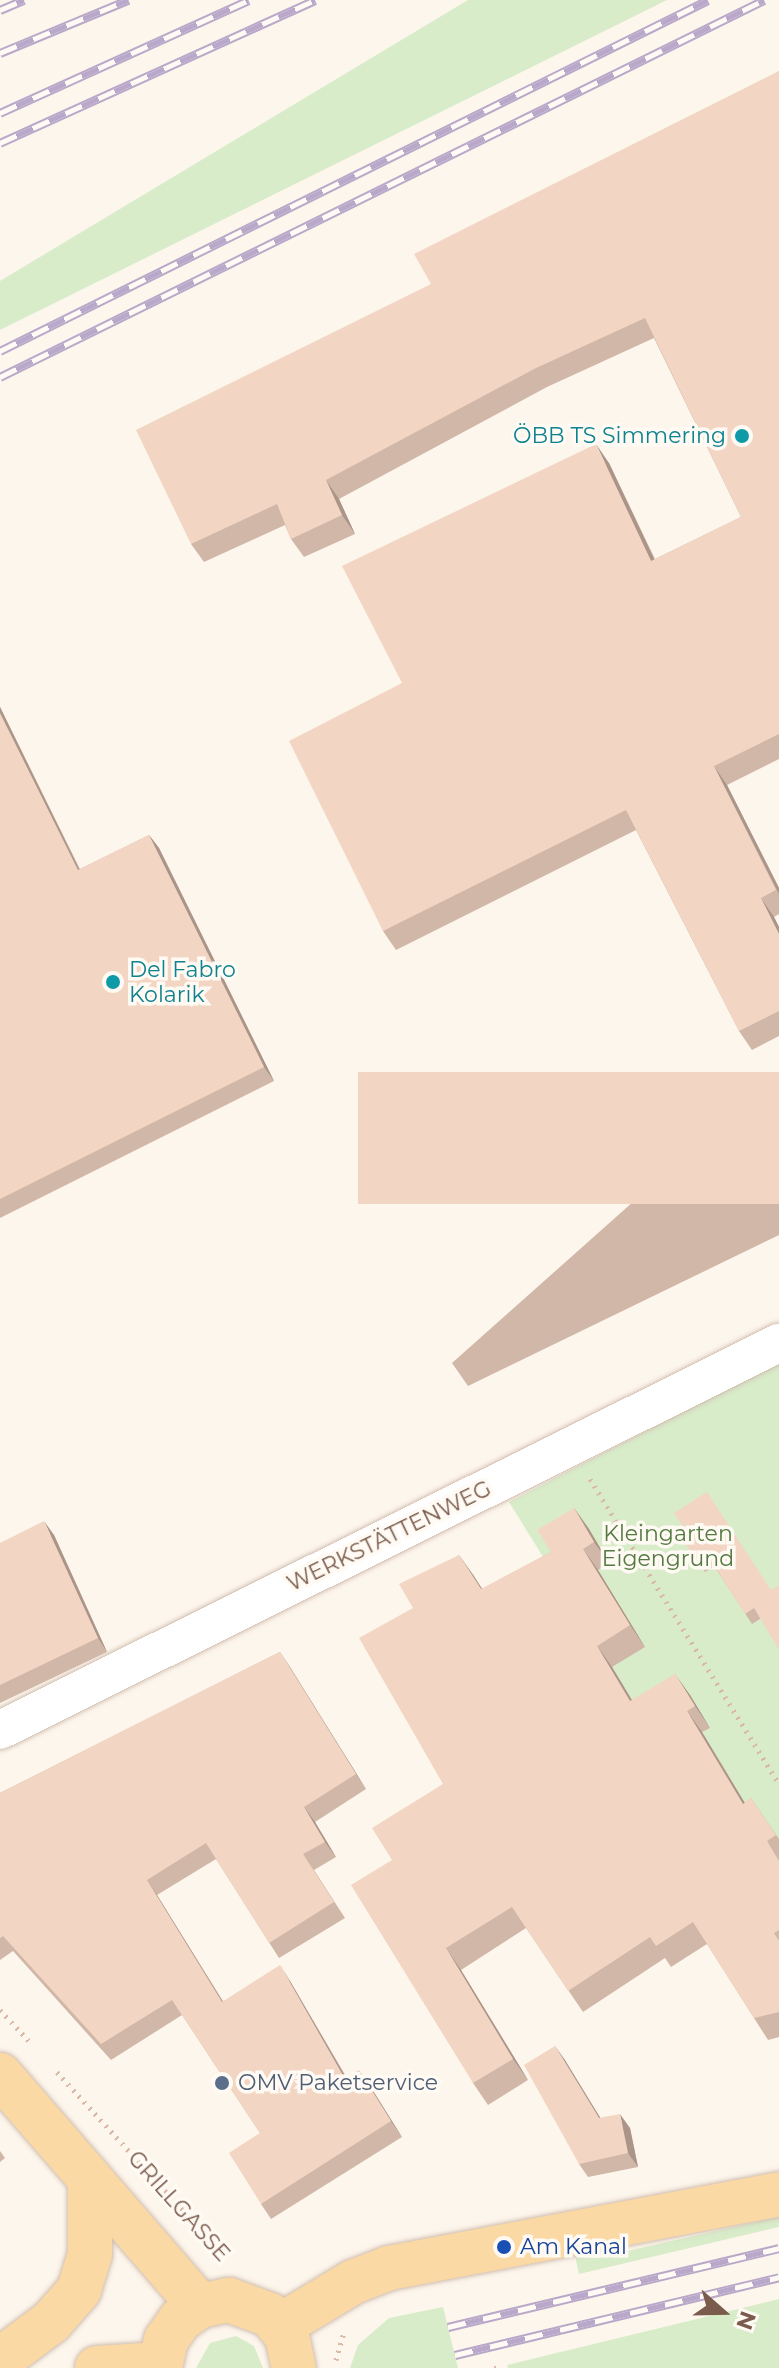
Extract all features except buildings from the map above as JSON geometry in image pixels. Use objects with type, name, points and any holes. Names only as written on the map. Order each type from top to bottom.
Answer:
[{"type":"main road","points":[[0,2075],[200,2306]]},
{"type":"main road","points":[[0,2360],[51,2322],[79,2290],[90,2254],[90,2179]]},
{"type":"main road","points":[[280,2326],[324,2299],[389,2268],[779,2194]]},
{"type":"main road","points":[[97,2368],[160,2366],[172,2329],[200,2306],[244,2302],[280,2326],[294,2368]]},
{"type":"street","name":"WERKSTÄTTENWEG","points":[[0,1730],[576,1455],[779,1343]]},
{"type":"path","points":[[576,1455],[779,1784]]},
{"type":"path","points":[[0,2010],[41,2055]]},
{"type":"path","name":"GRILLGASSE","points":[[51,2066],[233,2265]]},
{"type":"path","points":[[324,2299],[344,2333],[333,2368]]},
{"type":"path","points":[[494,2368],[501,2368]]},
{"type":"green space","points":[[468,0],[667,0],[0,330],[0,281]]},
{"type":"green space","name":"Kleingarten Eigengrund","points":[[779,1362],[779,1938],[509,1502]]},
{"type":"green space","points":[[779,2217],[779,2227],[579,2274],[575,2256],[596,2258]]},
{"type":"green space","points":[[779,2299],[779,2368],[508,2368],[507,2365]]},
{"type":"green space","points":[[443,2307],[458,2368],[350,2368],[358,2345],[389,2318]]},
{"type":"green space","points":[[236,2336],[254,2346],[263,2368],[196,2368],[210,2343]]},
{"type":"railway","points":[[0,10],[24,0]]},
{"type":"railway","points":[[0,53],[128,0]]},
{"type":"railway","points":[[0,113],[249,0]]},
{"type":"railway","points":[[0,143],[315,0]]},
{"type":"railway","points":[[0,351],[708,0]]},
{"type":"railway","points":[[0,377],[764,0]]},
{"type":"railway","points":[[448,2327],[779,2248]]},
{"type":"railway","points":[[455,2355],[779,2277]]},
{"type":"place","name":"ÖBB TS Simmering","points":[[742,436]]},
{"type":"place","name":"Del Fabro Kolarik","points":[[113,982]]},
{"type":"place","name":"OMV Paketservice","points":[[222,2083]]},
{"type":"place","name":"Am Kanal","points":[[504,2247]]}]
